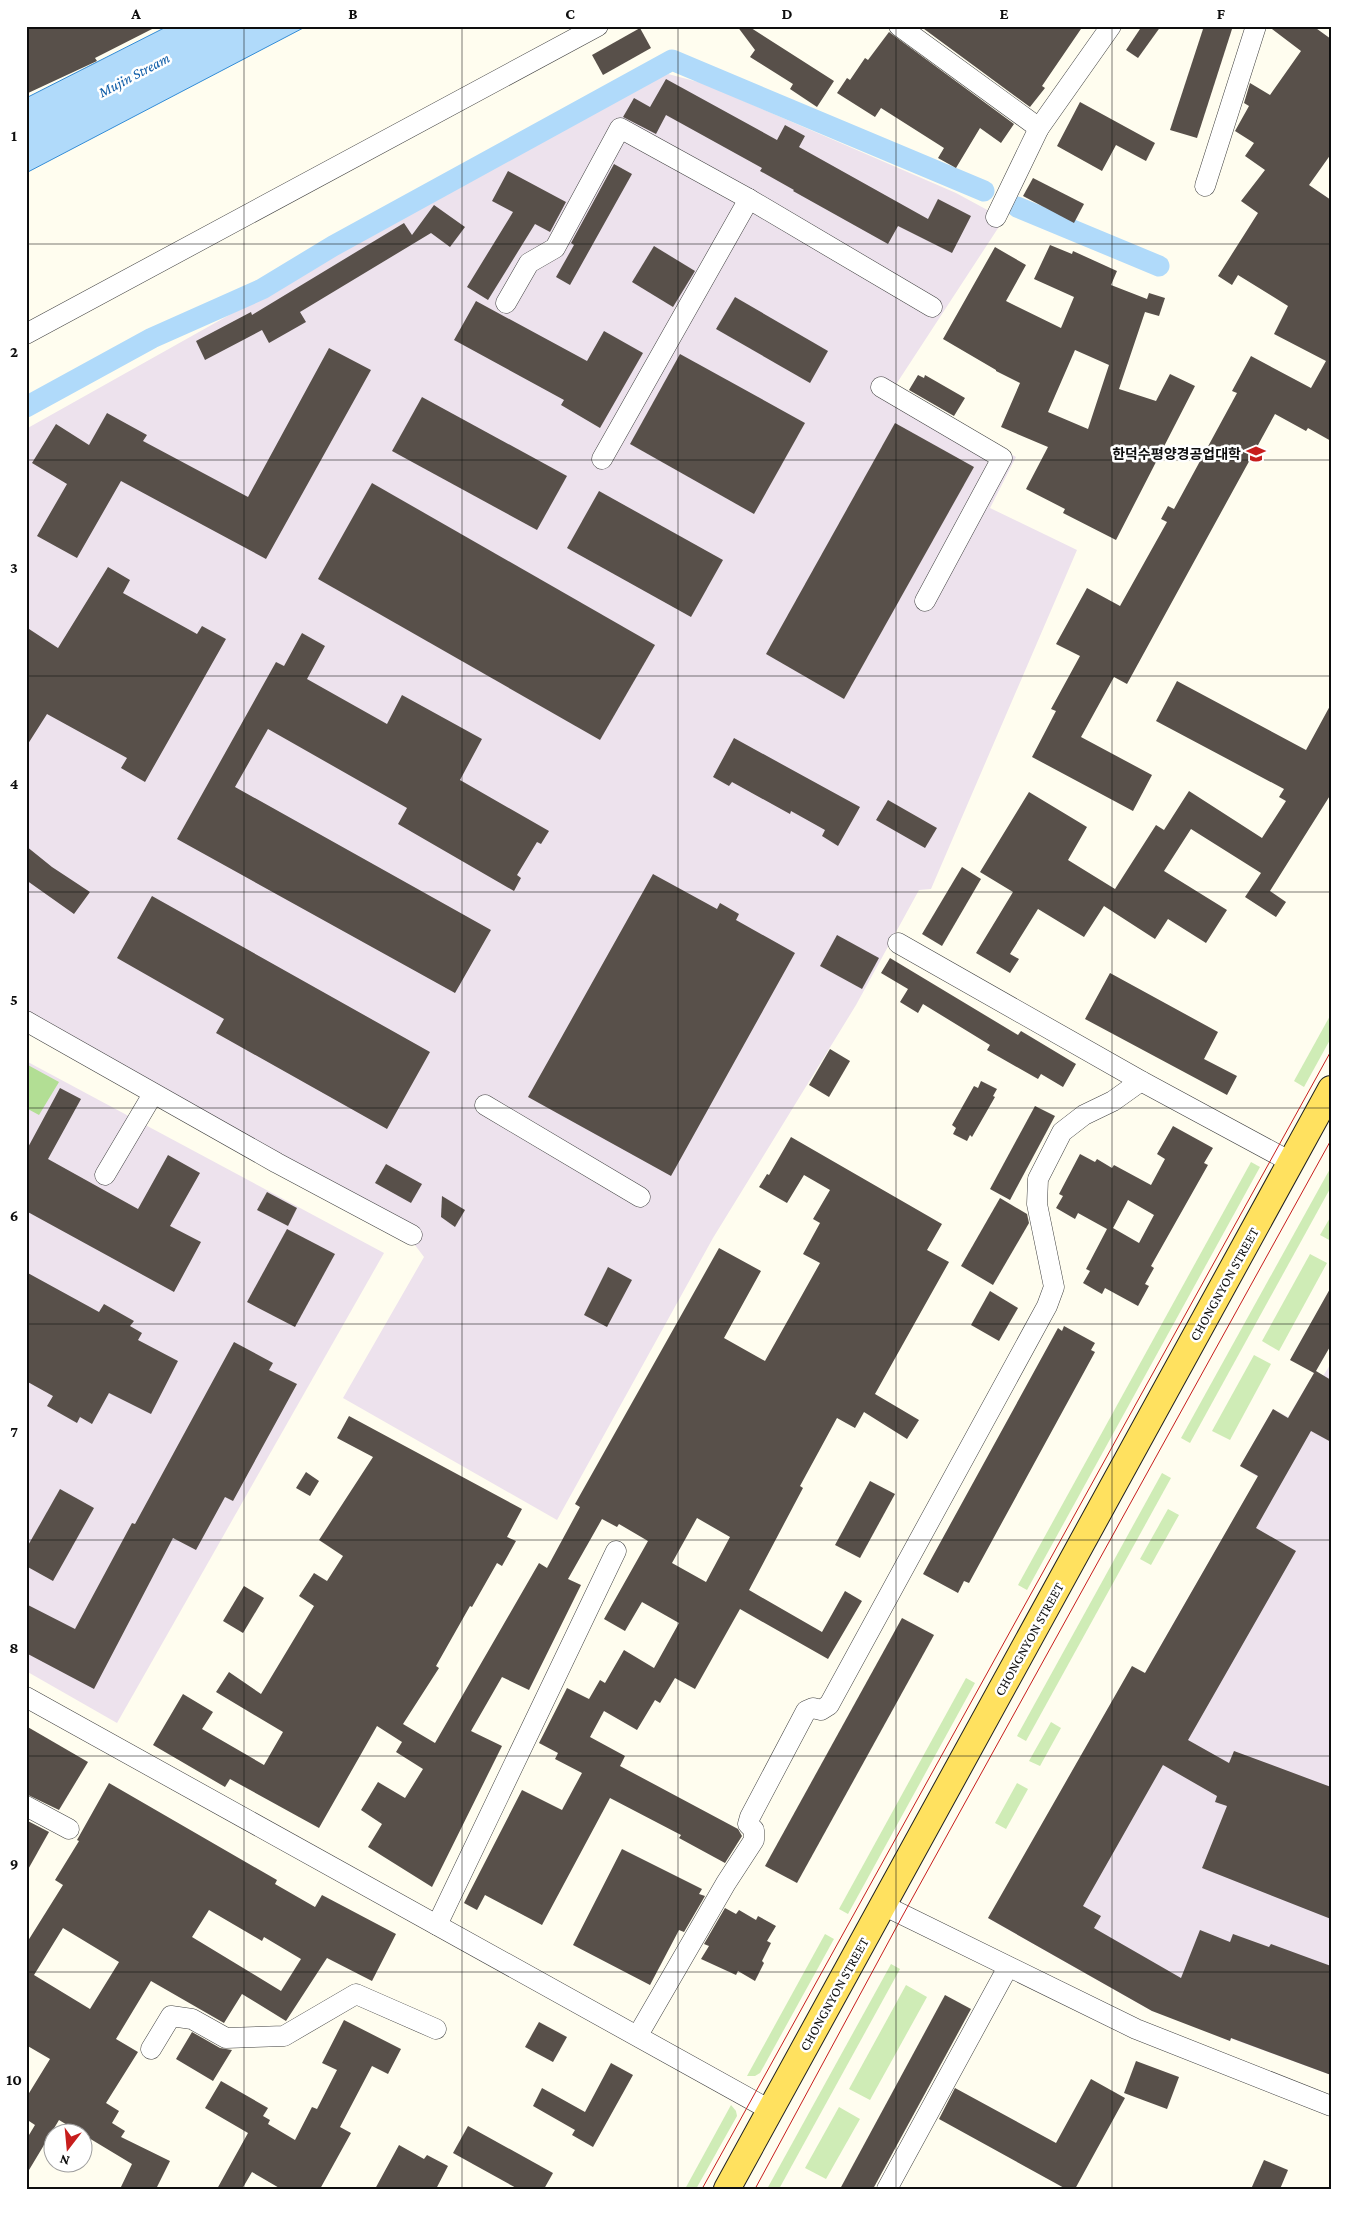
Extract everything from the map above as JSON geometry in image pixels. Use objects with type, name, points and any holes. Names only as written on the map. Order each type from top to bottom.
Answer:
[{"type":"main road","name":"CHONGNYON STREET","points":[[727,2189],[1291,1162],[1325,1115],[1331,1089]]},
{"type":"street","points":[[26,334],[598,26]]},
{"type":"street","points":[[899,26],[1039,128]]},
{"type":"street","points":[[996,217],[1039,128],[1110,26]]},
{"type":"street","points":[[1205,186],[1256,26]]},
{"type":"street","points":[[506,303],[529,263],[554,248],[620,128],[749,199],[932,307]]},
{"type":"street","points":[[602,459],[749,199]]},
{"type":"street","points":[[881,387],[1002,458],[924,601]]},
{"type":"street","points":[[898,943],[1141,1082],[1291,1162]]},
{"type":"street","points":[[26,1021],[153,1094],[412,1235]]},
{"type":"street","points":[[638,2036],[726,1883],[754,1840],[754,1830],[748,1824],[750,1817],[806,1711],[813,1708],[820,1710],[829,1705],[1046,1306],[1054,1287],[1037,1204],[1038,1179],[1062,1132],[1084,1115],[1112,1101],[1141,1082]]},
{"type":"street","points":[[105,1175],[153,1094]]},
{"type":"street","points":[[485,1105],[640,1197]]},
{"type":"street","points":[[437,1925],[616,1550]]},
{"type":"street","points":[[26,1697],[770,2110]]},
{"type":"street","points":[[26,1806],[69,1829]]},
{"type":"street","points":[[883,1905],[1008,1968],[1136,2029],[1331,2106]]},
{"type":"street","points":[[887,2189],[1008,1968]]},
{"type":"street","points":[[151,2048],[171,2016],[192,2019],[226,2038],[284,2036],[356,1994],[436,2029]]},
{"type":"shaded area","points":[[668,74],[702,83],[956,193],[1004,219],[895,386],[1016,457],[990,508],[1077,550],[931,889],[919,890],[856,1005],[713,1238],[557,1520],[343,1398],[424,1257],[396,1220],[26,1010],[26,429],[636,87]]},
{"type":"shaded area","points":[[26,1061],[384,1253],[117,1723],[26,1671]]},
{"type":"shaded area","points":[[1330,1365],[1331,2075],[1231,2038],[1230,2041],[1154,2007],[1152,2011],[988,1918],[1145,1673],[1258,1477],[1240,1466],[1273,1409],[1288,1417],[1310,1380],[1318,1384]]},
{"type":"green space","points":[[1331,1014],[1331,1038],[1304,1087],[1294,1081]]},
{"type":"green space","points":[[26,1064],[59,1082],[39,1115],[26,1108]]},
{"type":"green space","points":[[1251,1162],[1260,1167],[1027,1590],[1018,1585]]},
{"type":"green space","points":[[1331,1167],[1331,1187],[1190,1443],[1181,1438]]},
{"type":"green space","points":[[1331,1216],[1331,1241],[1320,1235]]},
{"type":"green space","points":[[1310,1254],[1327,1263],[1279,1351],[1262,1341]]},
{"type":"green space","points":[[1254,1355],[1271,1364],[1230,1440],[1212,1431]]},
{"type":"green space","points":[[1162,1473],[1171,1478],[1026,1741],[1017,1736]]},
{"type":"green space","points":[[1168,1509],[1179,1515],[1151,1565],[1140,1559]]},
{"type":"green space","points":[[966,1678],[975,1683],[848,1914],[839,1909]]},
{"type":"green space","points":[[1051,1722],[1061,1728],[1040,1766],[1029,1761]]},
{"type":"green space","points":[[1017,1783],[1028,1789],[1006,1829],[995,1823]]},
{"type":"green space","points":[[825,1934],[834,1939],[760,2073],[755,2076],[747,2076]]},
{"type":"green space","points":[[891,1964],[900,1969],[779,2189],[767,2189]]},
{"type":"green space","points":[[906,1985],[927,1997],[870,2100],[849,2089]]},
{"type":"green space","points":[[731,2105],[736,2111],[737,2116],[696,2189],[685,2189]]},
{"type":"green space","points":[[839,2107],[860,2119],[826,2179],[805,2168]]},
{"type":"water","name":"Mujin Stream","points":[[168,26],[307,26],[26,173],[26,98]]},
{"type":"building","points":[[26,26],[158,26],[95,58],[97,61],[26,94]]},
{"type":"building","points":[[737,26],[748,26],[834,81],[817,107],[790,89],[793,84],[750,57],[755,50]]},
{"type":"building","points":[[920,26],[1083,26],[1042,86],[1045,88],[1030,107]]},
{"type":"building","points":[[1142,26],[1161,26],[1138,58],[1126,50]]},
{"type":"building","points":[[1204,26],[1233,26],[1197,138],[1170,130]]},
{"type":"building","points":[[1268,26],[1313,26],[1331,39],[1331,154],[1309,185],[1331,200],[1331,441],[1308,428],[1306,431],[1275,414],[1127,684],[1114,677],[1081,737],[1152,775],[1133,811],[1032,757],[1056,711],[1051,709],[1080,656],[1056,644],[1087,588],[1120,606],[1167,522],[1161,519],[1168,506],[1174,509],[1237,393],[1232,391],[1251,356],[1311,388],[1326,361],[1274,334],[1288,306],[1238,275],[1232,285],[1218,276],[1258,213],[1241,201],[1265,170],[1245,156],[1254,143],[1235,131],[1249,106],[1244,103],[1250,83],[1270,95],[1301,51]]},
{"type":"building","points":[[640,28],[651,48],[603,75],[592,55]]},
{"type":"building","points":[[889,32],[1014,124],[1001,143],[980,128],[956,168],[938,158],[944,148],[881,108],[875,117],[837,93],[847,78],[850,80],[865,58],[868,60]]},
{"type":"building","points":[[666,79],[777,140],[785,125],[805,136],[799,147],[928,219],[938,199],[971,216],[952,253],[898,226],[888,244],[793,191],[760,171],[762,168],[666,115],[656,134],[623,117],[634,98],[650,107]]},
{"type":"building","points":[[1080,102],[1155,143],[1146,161],[1116,145],[1102,171],[1057,146]]},
{"type":"building","points":[[614,164],[632,174],[570,285],[556,277],[574,245],[571,243]]},
{"type":"building","points":[[508,171],[566,202],[550,232],[535,224],[488,300],[467,287],[513,212],[492,201]]},
{"type":"building","points":[[1033,178],[1084,204],[1074,223],[1023,196]]},
{"type":"building","points":[[434,205],[465,227],[450,247],[431,233],[300,312],[306,322],[269,343],[262,330],[205,360],[196,341],[251,312],[252,315],[404,223],[412,235]]},
{"type":"building","points":[[1050,245],[1072,254],[1073,251],[1117,271],[1111,285],[1147,299],[1149,293],[1165,298],[1159,316],[1145,312],[1119,389],[1156,401],[1170,374],[1195,386],[1116,540],[1063,513],[1065,509],[1026,489],[1048,447],[1001,427],[1020,383],[943,339],[995,247],[1026,265],[1006,301],[1061,328],[1074,297],[1034,279]],"holes":[[[1075,350],[1109,365],[1088,429],[1048,412]]]},
{"type":"building","points":[[654,246],[695,271],[673,307],[632,282]]},
{"type":"building","points":[[735,297],[828,351],[810,383],[716,329]]},
{"type":"building","points":[[476,301],[587,361],[604,331],[643,353],[600,428],[561,405],[564,400],[454,340]]},
{"type":"building","points":[[329,348],[371,370],[266,559],[121,481],[77,558],[37,536],[67,484],[32,463],[56,424],[89,445],[107,413],[147,435],[143,441],[248,497]]},
{"type":"building","points":[[680,354],[805,423],[754,514],[630,444]]},
{"type":"building","points":[[918,375],[924,378],[925,375],[965,398],[954,416],[909,390]]},
{"type":"building","points":[[422,397],[567,476],[537,530],[392,451]]},
{"type":"building","points":[[895,423],[974,467],[844,699],[766,654]]},
{"type":"building","points":[[372,483],[655,645],[600,740],[318,579]]},
{"type":"building","points":[[599,491],[723,560],[691,617],[567,548]]},
{"type":"building","points":[[108,567],[130,580],[123,593],[197,634],[202,626],[226,639],[145,782],[121,768],[127,758],[47,714],[26,747],[26,627],[58,648]]},
{"type":"building","points":[[302,633],[325,646],[307,679],[387,724],[402,695],[482,739],[460,780],[549,831],[541,844],[537,842],[517,875],[521,878],[514,891],[398,824],[407,808],[268,729],[235,787],[491,930],[455,993],[177,839],[276,662],[284,666]]},
{"type":"building","points":[[1177,681],[1306,750],[1331,704],[1331,794],[1270,891],[1286,902],[1276,917],[1245,897],[1261,873],[1191,829],[1164,871],[1227,910],[1206,943],[1168,919],[1155,939],[1104,906],[1084,937],[1038,909],[1010,954],[1019,959],[1010,973],[976,953],[1013,892],[980,872],[1029,792],[1087,827],[1068,860],[1115,889],[1156,825],[1164,830],[1189,791],[1262,838],[1286,801],[1279,797],[1284,789],[1156,721]]},
{"type":"building","points":[[734,738],[860,807],[838,846],[822,836],[825,830],[791,811],[790,814],[732,782],[729,786],[713,777]]},
{"type":"building","points":[[888,800],[937,828],[925,848],[876,820]]},
{"type":"building","points":[[26,846],[52,867],[90,892],[74,914],[26,880]]},
{"type":"building","points":[[962,867],[981,879],[942,946],[922,934]]},
{"type":"building","points":[[653,874],[717,909],[720,903],[739,914],[736,920],[795,953],[671,1176],[528,1097]]},
{"type":"building","points":[[152,896],[430,1052],[387,1129],[216,1033],[224,1019],[117,958]]},
{"type":"building","points":[[837,935],[879,958],[862,989],[820,966]]},
{"type":"building","points":[[890,958],[1018,1035],[1021,1031],[1076,1064],[1063,1087],[1041,1074],[1038,1079],[987,1050],[990,1045],[923,1004],[918,1013],[900,1002],[908,989],[881,973]]},
{"type":"building","points":[[1110,973],[1218,1032],[1204,1059],[1237,1076],[1227,1095],[1085,1019]]},
{"type":"building","points":[[830,1049],[850,1061],[829,1097],[809,1085]]},
{"type":"building","points":[[981,1081],[997,1089],[993,1096],[995,1097],[972,1137],[970,1135],[967,1141],[953,1134],[956,1128],[952,1125],[974,1086],[978,1088]]},
{"type":"building","points":[[60,1088],[81,1099],[48,1159],[138,1209],[168,1155],[200,1173],[170,1226],[201,1242],[174,1292],[26,1211],[26,1151]]},
{"type":"building","points":[[1035,1106],[1055,1116],[1010,1200],[990,1189]]},
{"type":"building","points":[[1173,1126],[1213,1148],[1204,1163],[1208,1165],[1151,1266],[1154,1268],[1145,1284],[1149,1286],[1138,1306],[1105,1288],[1102,1294],[1083,1283],[1090,1271],[1086,1269],[1107,1229],[1078,1213],[1075,1219],[1056,1208],[1063,1196],[1059,1194],[1080,1154],[1095,1162],[1097,1159],[1112,1168],[1114,1165],[1151,1185],[1165,1159],[1157,1154]],"holes":[[[1128,1200],[1154,1215],[1139,1243],[1113,1228]]]},
{"type":"building","points":[[791,1137],[942,1224],[927,1250],[949,1262],[875,1394],[919,1420],[907,1439],[864,1412],[855,1428],[837,1418],[800,1486],[803,1488],[749,1590],[822,1632],[845,1591],[862,1601],[828,1659],[740,1609],[695,1689],[675,1678],[660,1703],[655,1700],[637,1730],[604,1711],[590,1737],[625,1756],[620,1766],[738,1829],[742,1836],[725,1863],[679,1838],[681,1835],[610,1798],[542,1925],[485,1895],[477,1910],[464,1903],[522,1790],[562,1810],[582,1773],[555,1759],[558,1753],[539,1743],[567,1688],[589,1699],[600,1680],[605,1683],[624,1650],[654,1668],[679,1623],[642,1602],[625,1631],[604,1619],[648,1541],[619,1524],[617,1527],[602,1519],[568,1579],[581,1585],[529,1690],[502,1677],[471,1731],[502,1746],[432,1887],[368,1847],[382,1824],[361,1810],[378,1782],[405,1798],[423,1769],[396,1752],[402,1742],[377,1726],[319,1828],[230,1779],[225,1787],[153,1745],[183,1694],[213,1712],[202,1729],[264,1765],[283,1732],[216,1692],[229,1672],[261,1694],[314,1606],[299,1596],[314,1573],[327,1581],[343,1556],[319,1540],[373,1457],[337,1438],[349,1416],[522,1509],[507,1537],[516,1541],[502,1566],[497,1563],[472,1607],[470,1606],[436,1666],[439,1668],[403,1724],[435,1743],[539,1563],[547,1568],[580,1507],[575,1504],[719,1248],[761,1271],[724,1338],[765,1361],[820,1263],[803,1254],[820,1223],[813,1219],[830,1190],[804,1175],[787,1203],[759,1187],[767,1174],[769,1175]],"holes":[[[697,1518],[730,1537],[706,1582],[672,1563]]]},
{"type":"building","points":[[386,1164],[422,1184],[411,1203],[375,1183]]},
{"type":"building","points":[[267,1192],[297,1208],[288,1226],[257,1210]]},
{"type":"building","points":[[442,1196],[465,1210],[455,1227],[441,1217]]},
{"type":"building","points":[[1000,1198],[1027,1214],[1029,1223],[993,1285],[961,1266]]},
{"type":"building","points":[[287,1229],[335,1254],[295,1327],[247,1302]]},
{"type":"building","points":[[608,1267],[632,1280],[607,1327],[584,1315]]},
{"type":"building","points":[[26,1272],[99,1312],[104,1304],[134,1321],[130,1326],[142,1333],[138,1340],[178,1361],[151,1414],[109,1393],[92,1424],[80,1417],[77,1423],[47,1406],[53,1396],[26,1381]]},
{"type":"building","points":[[1331,1287],[1331,1345],[1316,1371],[1331,1380],[1331,1442],[1311,1431],[1256,1528],[1296,1551],[1188,1740],[1229,1763],[1234,1751],[1331,1787],[1331,1919],[1202,1868],[1227,1806],[1215,1802],[1217,1796],[1163,1765],[1083,1906],[1101,1916],[1094,1928],[1181,1978],[1200,1930],[1230,1942],[1233,1934],[1269,1947],[1271,1944],[1331,1966],[1331,2075],[1231,2038],[1230,2041],[1152,2011],[988,1918],[1132,1666],[1145,1673],[1258,1476],[1240,1466],[1273,1409],[1288,1418],[1314,1373],[1290,1360]]},
{"type":"building","points":[[990,1291],[1018,1308],[999,1341],[971,1325]]},
{"type":"building","points":[[1064,1326],[1095,1343],[1091,1350],[1095,1352],[969,1583],[964,1581],[958,1593],[923,1574],[1058,1328],[1062,1331]]},
{"type":"building","points":[[234,1342],[273,1363],[269,1370],[297,1384],[233,1501],[225,1497],[196,1550],[173,1538],[94,1689],[26,1653],[26,1604],[75,1629],[132,1523],[135,1524]]},
{"type":"building","points":[[306,1472],[319,1481],[310,1496],[296,1488]]},
{"type":"building","points":[[870,1481],[895,1494],[860,1558],[835,1545]]},
{"type":"building","points":[[60,1489],[94,1508],[53,1581],[26,1566],[26,1549]]},
{"type":"building","points":[[244,1586],[264,1598],[243,1633],[223,1621]]},
{"type":"building","points":[[902,1618],[934,1635],[797,1883],[765,1866]]},
{"type":"building","points":[[26,1726],[88,1762],[59,1810],[26,1794]]},
{"type":"building","points":[[109,1783],[277,1880],[275,1884],[315,1907],[322,1895],[396,1934],[372,1981],[327,1958],[286,2021],[242,1994],[224,2023],[151,1981],[116,2039],[138,2052],[106,2103],[119,2111],[112,2123],[125,2131],[121,2137],[170,2161],[156,2189],[120,2189],[132,2164],[92,2140],[92,2122],[62,2122],[59,2120],[58,2122],[42,2122],[42,2148],[26,2175],[26,2140],[35,2125],[26,2119],[26,2098],[50,2059],[26,2045],[26,1944],[63,1885],[55,1880],[79,1841],[77,1840]],"holes":[[[209,1910],[262,1941],[264,1937],[301,1959],[281,1991],[192,1937]],[[63,1928],[119,1962],[90,2009],[34,1975]]]},
{"type":"building","points":[[26,1820],[49,1832],[26,1873]]},
{"type":"building","points":[[622,1849],[702,1889],[699,1894],[705,1896],[684,1932],[679,1930],[650,1985],[573,1945]]},
{"type":"building","points":[[725,1908],[736,1914],[739,1910],[756,1920],[758,1916],[776,1926],[767,1941],[771,1943],[755,1981],[738,1971],[736,1975],[701,1959],[709,1946],[704,1944]]},
{"type":"building","points":[[945,1995],[971,2009],[873,2189],[840,2189]]},
{"type":"building","points":[[344,2020],[401,2049],[388,2074],[372,2066],[340,2127],[351,2133],[320,2189],[281,2189],[252,2172],[242,2189],[217,2189],[248,2133],[205,2108],[221,2081],[268,2108],[263,2116],[270,2120],[268,2124],[295,2140],[312,2107],[317,2109],[337,2070],[322,2063]]},
{"type":"building","points":[[539,2022],[567,2037],[553,2062],[525,2047]]},
{"type":"building","points":[[192,2032],[220,2048],[232,2050],[213,2081],[176,2059]]},
{"type":"building","points":[[1136,2061],[1179,2077],[1167,2109],[1124,2093]]},
{"type":"building","points":[[611,2063],[633,2075],[593,2147],[572,2135],[575,2130],[533,2106],[542,2088],[585,2112]]},
{"type":"building","points":[[1091,2079],[1125,2098],[1075,2189],[1066,2189],[939,2119],[955,2088],[1056,2143]]},
{"type":"building","points":[[468,2126],[553,2173],[544,2189],[518,2189],[453,2153]]},
{"type":"building","points":[[399,2145],[424,2159],[427,2155],[448,2166],[436,2189],[375,2189]]},
{"type":"building","points":[[1264,2160],[1288,2170],[1280,2189],[1251,2189]]},
{"type":"waterway","points":[[26,407],[152,338],[262,289],[333,246],[672,60],[984,191]]},
{"type":"waterway","points":[[1017,207],[1159,266]]},
{"type":"tram line","points":[[702,2189],[1331,1051]]},
{"type":"tram line","points":[[755,2189],[903,1915],[1331,1140]]},
{"type":"place","name":"한덕수평양경공업대학","points":[[1256,454]]}]
